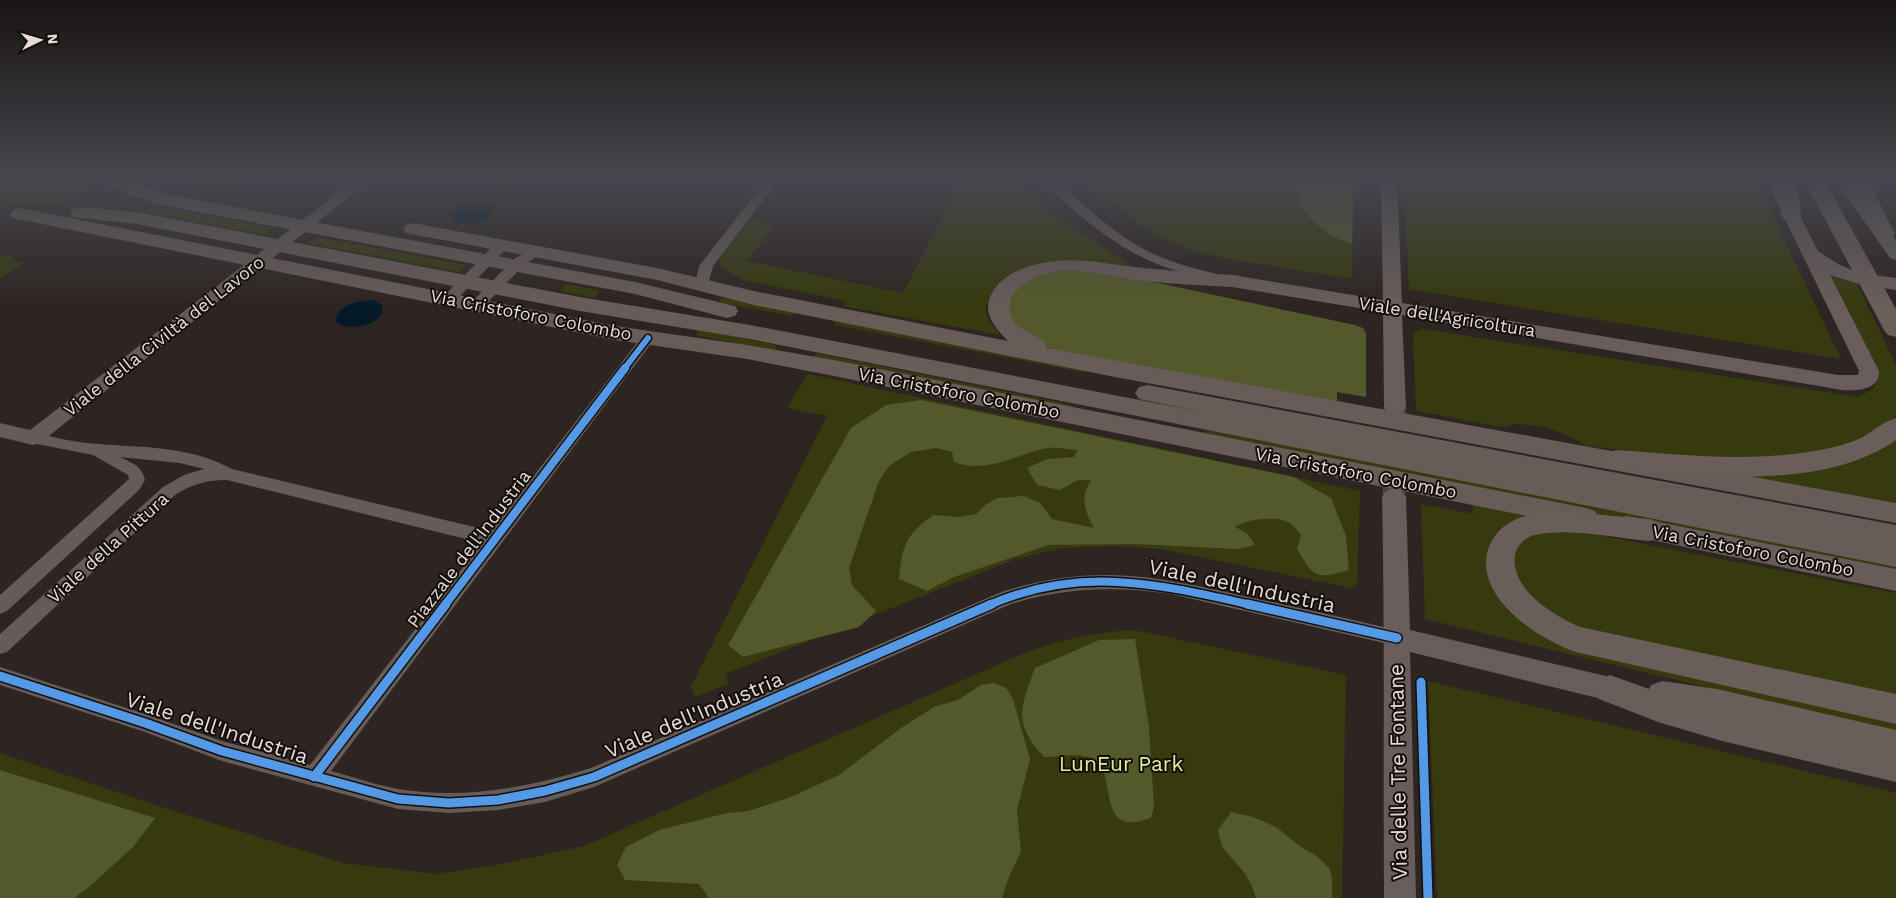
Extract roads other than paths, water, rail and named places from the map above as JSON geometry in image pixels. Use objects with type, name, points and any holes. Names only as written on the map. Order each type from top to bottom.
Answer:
[{"type":"highway","points":[[1836,220],[1896,330]]},
{"type":"highway","points":[[1854,220],[1896,292]]},
{"type":"highway","points":[[1878,220],[1885,234]]},
{"type":"highway","points":[[1616,460],[1716,466],[1793,463],[1856,450],[1884,437],[1896,427]]},
{"type":"highway","points":[[1649,530],[1570,523],[1529,525],[1518,530],[1506,540],[1500,554],[1501,567],[1511,591],[1525,608],[1549,626],[1576,640],[1896,709]]},
{"type":"highway","points":[[1610,689],[1716,704],[1896,745]]},
{"type":"highway","points":[[1610,689],[1666,710],[1715,724],[1896,766]]},
{"type":"main road","name":"Via Cristoforo Colombo","points":[[50,220],[648,338],[789,360],[1174,437],[1343,440],[1480,466],[1895,520]]},
{"type":"main road","name":"Via Cristoforo Colombo","points":[[142,220],[493,288],[1086,390],[1202,412],[1480,466],[1896,556]]},
{"type":"main road","name":"Via Cristoforo Colombo","points":[[272,220],[495,253],[537,252],[657,274],[754,298],[815,319],[1086,390]]},
{"type":"main road","name":"Via Cristoforo Colombo","points":[[355,220],[495,253],[514,266],[635,288],[720,310],[815,319],[1069,359],[1115,369],[1183,380],[1343,440]]},
{"type":"main road","points":[[1390,220],[1394,407]]},
{"type":"main road","points":[[1794,220],[1810,253],[1825,265],[1844,274],[1873,282],[1896,284]]},
{"type":"main road","points":[[1872,220],[1885,234],[1896,254]]},
{"type":"main road","name":"Viale dell'Agricoltura","points":[[1232,281],[1846,383],[1865,381],[1869,378],[1869,371],[1810,253]]},
{"type":"main road","points":[[1069,359],[1024,342],[1004,325],[997,310],[999,297],[1005,289],[1023,276],[1047,267],[1073,265],[1139,274],[1232,281]]},
{"type":"main road","points":[[635,288],[754,298]]},
{"type":"main road","points":[[649,315],[695,345]]},
{"type":"main road","points":[[1106,423],[1086,390],[1115,369]]},
{"type":"main road","points":[[1174,437],[1202,412],[1183,380]]},
{"type":"main road","name":"Via Cristoforo Colombo","points":[[1480,466],[1590,456],[1895,520]]},
{"type":"main road","points":[[1590,456],[1669,491]]},
{"type":"main road","name":"Via Cristoforo Colombo","points":[[1480,466],[1649,530],[1896,580]]},
{"type":"main road","name":"Via delle Tre Fontane","points":[[1394,497],[1400,898]]},
{"type":"main road","name":"Viale dell'Industria","points":[[1397,638],[1610,689]]},
{"type":"street","name":"Viale della Civiltà del Lavoro","points":[[33,438],[311,220]]},
{"type":"street","points":[[702,285],[706,266],[742,220]]},
{"type":"street","name":"Viale dell'Agricoltura","points":[[1094,220],[1135,250],[1170,265],[1232,281]]},
{"type":"street","points":[[477,305],[514,266],[537,252]]},
{"type":"street","points":[[449,299],[495,253]]},
{"type":"street","name":"Piazzale dell'Industria","points":[[314,777],[648,338]]},
{"type":"street","points":[[0,430],[92,449],[201,460],[227,474]]},
{"type":"street","name":"Viale della Pittura","points":[[0,606],[123,498],[137,480],[138,476],[133,470],[92,449]]},
{"type":"street","name":"Piazzale dell'Industria","points":[[227,474],[496,539]]},
{"type":"street","name":"Viale della Pittura","points":[[0,646],[169,491],[183,482],[196,477],[227,474]]},
{"type":"street","name":"Viale dell'Industria","points":[[0,676],[145,723],[222,751],[398,799],[429,803],[486,803],[558,789],[594,777],[1006,598],[1037,588],[1058,584],[1097,580],[1140,582],[1172,587],[1397,638]]},
{"type":"water","points":[[453,220],[485,220],[470,225]]},
{"type":"water","points":[[373,300],[382,305],[382,312],[373,322],[357,327],[349,327],[336,322],[337,314],[344,307],[358,302]]},
{"type":"tunnel","points":[[1394,497],[1395,407]]},
{"type":"park label","name":"LunEur Park","points":[[1121,764]]}]
